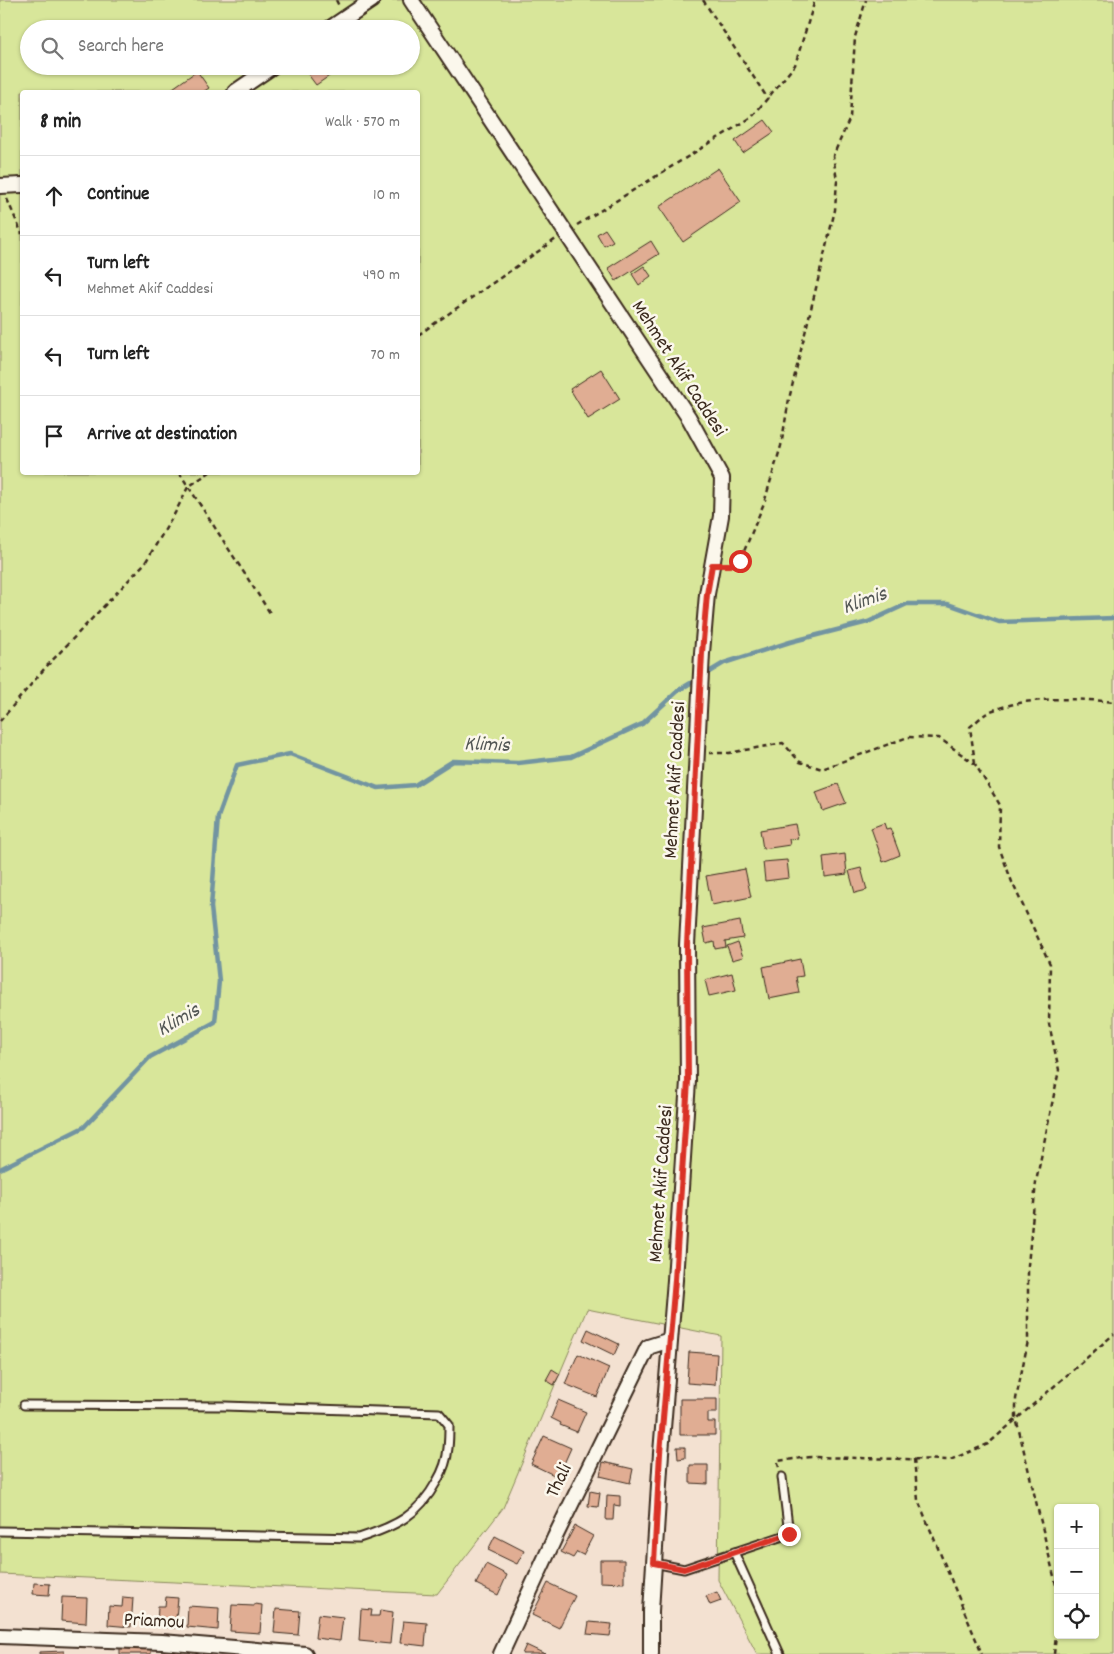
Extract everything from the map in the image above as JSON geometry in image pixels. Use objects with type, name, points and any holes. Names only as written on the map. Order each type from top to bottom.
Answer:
[{"type":"street","points":[[342,20],[372,0]]},
{"type":"street","name":"Mehmet Akif Caddesi","points":[[411,0],[689,418],[722,478],[721,516],[707,594],[702,653],[687,945],[688,1081],[660,1453],[651,1654]]},
{"type":"street","points":[[238,90],[260,75]]},
{"type":"street","points":[[2,186],[20,185]]},
{"type":"street","name":"Thali","points":[[501,1654],[555,1537],[648,1347],[670,1340]]},
{"type":"street","name":"Priamou","points":[[0,1636],[162,1642],[210,1650],[305,1654]]},
{"type":"lane","points":[[0,1531],[359,1538],[384,1530],[409,1516],[428,1497],[443,1469],[448,1449],[449,1425],[439,1413],[225,1406],[24,1404]]},
{"type":"lane","points":[[654,1563],[684,1569],[789,1534],[782,1477]]},
{"type":"lane","points":[[734,1552],[780,1654]]},
{"type":"path","points":[[703,0],[768,99]]},
{"type":"path","points":[[420,334],[565,232],[752,117],[795,65],[815,0]]},
{"type":"path","points":[[712,565],[730,565],[740,561],[764,503],[781,446],[789,399],[835,210],[837,180],[833,156],[850,118],[855,37],[866,0]]},
{"type":"path","points":[[2,186],[20,229]]},
{"type":"path","points":[[181,475],[270,613]]},
{"type":"path","points":[[0,721],[45,668],[145,563],[175,513],[188,486],[205,475]]},
{"type":"path","points":[[975,764],[970,727],[990,712],[1027,702],[1085,699],[1114,702]]},
{"type":"path","points":[[697,752],[729,753],[783,743],[800,762],[822,769],[908,737],[939,738],[975,764],[1000,805],[999,847],[1012,882],[1050,964],[1049,1024],[1059,1070],[1036,1182],[1028,1265],[1028,1341],[1016,1399],[1016,1418],[1054,1576]]},
{"type":"path","points":[[782,1477],[777,1461],[811,1458],[950,1460],[988,1444],[1114,1334]]},
{"type":"path","points":[[914,1459],[918,1500],[982,1654]]},
{"type":"path","points":[[1054,1654],[1056,1639]]},
{"type":"green space","points":[[0,0],[1114,0],[1114,1654],[757,1654],[718,1580],[721,1336],[587,1309],[503,1508],[437,1594],[0,1574]]},
{"type":"building","points":[[191,75],[200,75],[209,88],[206,90],[170,90]]},
{"type":"building","points":[[308,75],[331,75],[316,85]]},
{"type":"building","points":[[765,120],[774,132],[743,153],[735,141]]},
{"type":"building","points":[[718,168],[741,202],[683,242],[659,207]]},
{"type":"building","points":[[605,229],[613,241],[604,246],[597,234]]},
{"type":"building","points":[[651,241],[659,254],[616,281],[608,268]]},
{"type":"building","points":[[644,266],[651,276],[639,285],[632,274]]},
{"type":"building","points":[[601,369],[620,399],[588,419],[570,389]]},
{"type":"building","points":[[838,784],[846,803],[823,811],[816,792]]},
{"type":"building","points":[[884,823],[886,829],[890,828],[900,855],[883,862],[871,828]]},
{"type":"building","points":[[795,824],[798,838],[789,839],[790,845],[763,849],[760,830]]},
{"type":"building","points":[[845,854],[847,874],[825,877],[823,857]]},
{"type":"building","points":[[787,860],[789,878],[765,881],[763,862]]},
{"type":"building","points":[[861,868],[867,890],[855,893],[849,871]]},
{"type":"building","points":[[745,869],[751,897],[712,905],[706,876]]},
{"type":"building","points":[[740,921],[743,938],[725,941],[726,947],[715,949],[714,941],[706,943],[703,928]]},
{"type":"building","points":[[738,942],[743,957],[732,960],[727,946]]},
{"type":"building","points":[[800,959],[803,976],[796,977],[799,993],[769,999],[763,967]]},
{"type":"building","points":[[732,973],[736,990],[709,996],[705,980]]},
{"type":"building","points":[[588,1329],[619,1344],[614,1355],[583,1340]]},
{"type":"building","points":[[689,1352],[717,1354],[715,1385],[687,1383]]},
{"type":"building","points":[[578,1354],[609,1368],[597,1397],[565,1384]]},
{"type":"building","points":[[552,1369],[560,1374],[554,1385],[546,1380]]},
{"type":"building","points":[[680,1399],[717,1399],[717,1413],[708,1413],[708,1422],[715,1422],[715,1435],[680,1435]]},
{"type":"building","points":[[558,1400],[586,1412],[577,1432],[560,1425],[561,1423],[551,1418]]},
{"type":"building","points":[[544,1436],[571,1448],[558,1477],[531,1464]]},
{"type":"building","points":[[677,1447],[685,1447],[685,1458],[678,1459]]},
{"type":"building","points":[[603,1462],[633,1469],[630,1483],[600,1476]]},
{"type":"building","points":[[690,1465],[708,1465],[708,1484],[690,1483]]},
{"type":"building","points":[[590,1491],[600,1493],[598,1507],[588,1506]]},
{"type":"building","points":[[607,1495],[620,1496],[620,1506],[614,1505],[613,1520],[606,1520]]},
{"type":"building","points":[[575,1526],[593,1536],[583,1555],[577,1552],[573,1558],[561,1552]]},
{"type":"building","points":[[495,1536],[524,1551],[517,1564],[488,1550]]},
{"type":"building","points":[[600,1560],[624,1560],[624,1583],[600,1582]]},
{"type":"building","points":[[486,1564],[507,1575],[498,1595],[476,1584]]},
{"type":"building","points":[[34,1583],[50,1584],[49,1595],[33,1594]]},
{"type":"building","points":[[548,1583],[575,1596],[559,1628],[532,1615]]},
{"type":"building","points":[[717,1592],[721,1601],[710,1605],[706,1596]]},
{"type":"building","points":[[62,1597],[87,1598],[86,1623],[61,1621]]},
{"type":"building","points":[[123,1597],[133,1598],[131,1627],[108,1625],[109,1606],[122,1607]]},
{"type":"building","points":[[166,1597],[178,1598],[175,1628],[157,1626],[158,1606],[165,1606]]},
{"type":"building","points":[[254,1604],[262,1605],[260,1633],[230,1631],[232,1605],[254,1606]]},
{"type":"building","points":[[188,1606],[219,1608],[218,1630],[187,1627]]},
{"type":"building","points":[[276,1609],[300,1611],[298,1635],[274,1633]]},
{"type":"building","points":[[361,1609],[372,1610],[371,1616],[379,1616],[380,1610],[393,1612],[390,1644],[359,1641]]},
{"type":"building","points":[[318,1614],[343,1617],[340,1641],[315,1638]]},
{"type":"building","points":[[403,1621],[427,1623],[425,1646],[400,1643]]},
{"type":"building","points":[[589,1622],[612,1624],[610,1636],[587,1634]]},
{"type":"building","points":[[164,1645],[180,1645],[179,1654],[164,1654]]},
{"type":"building","points":[[526,1645],[545,1654],[522,1654]]},
{"type":"building","points":[[120,1646],[151,1646],[151,1654],[120,1654]]},
{"type":"building","points":[[64,1651],[64,1654],[39,1654],[39,1652]]},
{"type":"waterway","name":"Klimis","points":[[0,1169],[84,1127],[150,1057],[215,1022],[219,981],[211,907],[218,817],[237,765],[290,754],[378,788],[415,785],[453,761],[518,763],[571,757],[642,724],[679,690],[724,663],[790,642],[868,622],[907,604],[948,604],[999,622],[1114,618]]},
{"type":"route","points":[[740,561],[730,565],[712,565],[707,594],[702,653],[687,945],[688,1081],[675,1280],[660,1453],[654,1563],[684,1569],[789,1534]]}]
